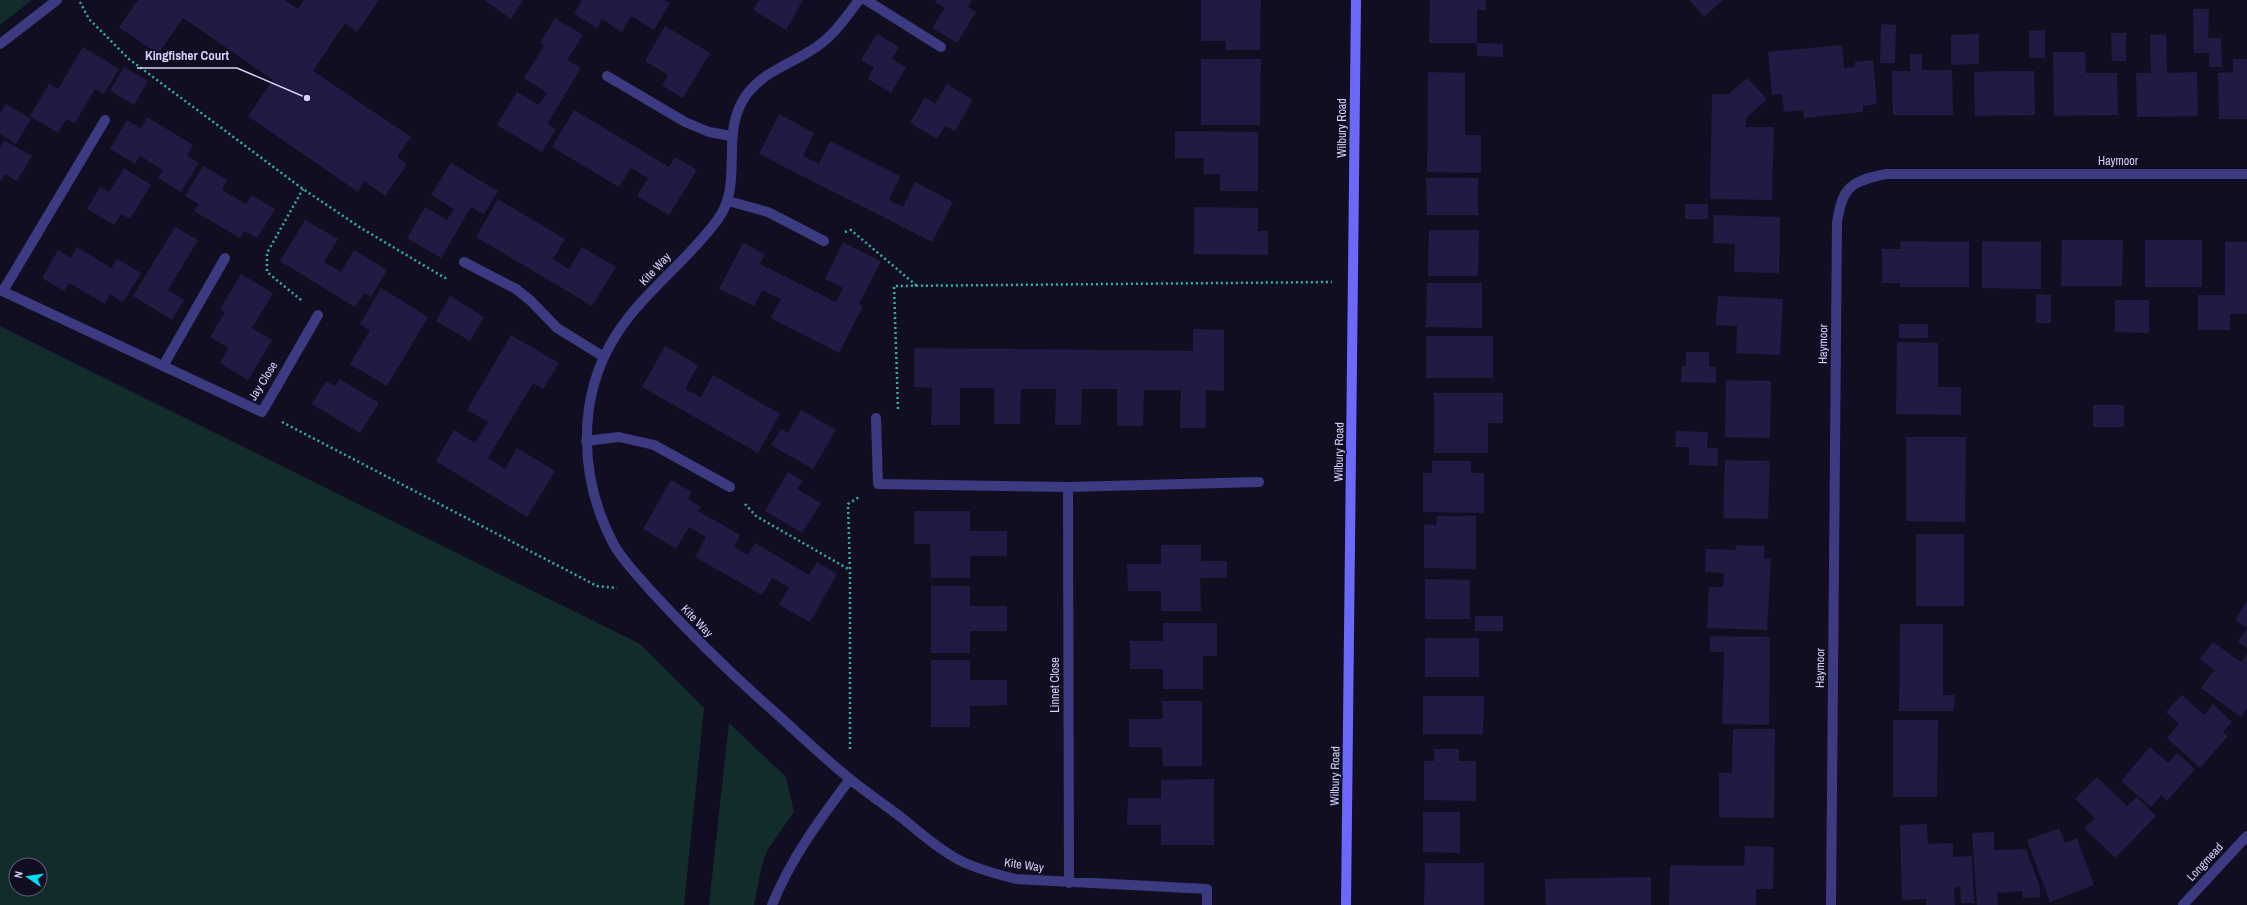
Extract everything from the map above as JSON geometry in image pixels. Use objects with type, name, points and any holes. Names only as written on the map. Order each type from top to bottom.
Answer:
[{"type":"street","points":[[0,44],[58,0]]},
{"type":"street","name":"Kite Way","points":[[859,0],[830,36],[812,51],[771,71],[748,92],[741,105],[731,136],[731,179],[728,202],[720,218],[630,314],[604,356],[592,388],[587,412],[586,441],[591,483],[602,517],[614,545],[626,563],[682,626],[724,667],[850,779],[940,847],[963,862],[990,873],[1016,879],[1069,883],[1206,889],[1207,905]]},
{"type":"street","points":[[866,0],[941,47]]},
{"type":"street","name":"Wilbury Road","points":[[1346,905],[1356,0]]},
{"type":"street","points":[[607,76],[692,125],[709,132],[731,136]]},
{"type":"street","name":"Jay Close","points":[[105,120],[1,291],[262,412],[318,315]]},
{"type":"street","name":"Haymoor","points":[[1831,905],[1837,231],[1840,203],[1848,189],[1861,179],[1886,174],[2247,174]]},
{"type":"street","points":[[728,202],[768,212],[824,241]]},
{"type":"street","points":[[163,366],[225,258]]},
{"type":"street","points":[[464,262],[516,289],[557,328],[604,356]]},
{"type":"street","points":[[876,418],[878,484],[1068,487],[1259,482]]},
{"type":"street","points":[[586,441],[619,437],[654,445],[730,487]]},
{"type":"street","name":"Linnet Close","points":[[1068,487],[1069,883]]},
{"type":"street","points":[[772,905],[795,857],[850,779]]},
{"type":"street","name":"Longmead","points":[[2183,905],[2247,836]]},
{"type":"path","points":[[78,0],[89,19],[128,59],[303,189],[361,228],[445,278],[464,262]]},
{"type":"path","points":[[303,189],[267,252],[267,272],[318,315]]},
{"type":"path","points":[[824,241],[851,230],[917,286]]},
{"type":"path","points":[[876,418],[898,410],[894,286],[1354,282]]},
{"type":"path","points":[[262,412],[597,586],[652,591]]},
{"type":"path","points":[[850,779],[850,571],[848,504],[878,484]]},
{"type":"path","points":[[730,487],[756,516],[850,571]]},
{"type":"green space","points":[[0,0],[32,0],[0,25]]},
{"type":"green space","points":[[0,326],[640,644],[704,708],[684,905],[0,905]]},
{"type":"green space","points":[[729,723],[786,777],[794,812],[768,849],[762,864],[754,905],[709,905]]},
{"type":"building","points":[[138,0],[285,0],[298,9],[304,0],[379,0],[357,32],[345,23],[313,71],[411,137],[397,157],[407,164],[385,196],[364,181],[358,192],[248,116],[273,80],[183,18],[158,54],[119,27]]},
{"type":"building","points":[[484,0],[523,0],[511,19]]},
{"type":"building","points":[[582,0],[664,0],[670,3],[654,30],[631,16],[622,32],[602,19],[597,28],[574,14]]},
{"type":"building","points":[[759,0],[803,0],[786,30],[753,10]]},
{"type":"building","points":[[937,0],[972,0],[968,7],[976,12],[957,43],[932,28],[945,8],[935,2]]},
{"type":"building","points":[[1201,0],[1261,0],[1260,50],[1226,50],[1226,41],[1201,41]]},
{"type":"building","points":[[1430,0],[1486,0],[1486,10],[1477,10],[1477,43],[1429,43]]},
{"type":"building","points":[[1689,0],[1723,0],[1704,17]]},
{"type":"building","points":[[2193,9],[2209,9],[2208,38],[2221,38],[2222,67],[2209,67],[2209,53],[2194,53]]},
{"type":"building","points":[[555,18],[583,35],[567,60],[581,68],[547,124],[556,129],[542,152],[497,125],[517,92],[539,105],[547,93],[524,78],[544,46],[540,43]]},
{"type":"building","points":[[1881,24],[1896,25],[1895,63],[1880,63]]},
{"type":"building","points":[[665,26],[710,53],[683,98],[662,86],[668,75],[645,61]]},
{"type":"building","points":[[2045,30],[2045,58],[2029,58],[2029,31]]},
{"type":"building","points":[[2111,33],[2126,33],[2126,61],[2112,61]]},
{"type":"building","points":[[877,34],[899,47],[892,59],[906,67],[891,93],[868,79],[874,68],[861,60]]},
{"type":"building","points":[[1979,34],[1979,64],[1951,65],[1951,35]]},
{"type":"building","points":[[2166,34],[2167,73],[2197,72],[2198,116],[2137,117],[2136,73],[2151,73],[2150,35]]},
{"type":"building","points":[[1477,43],[1503,44],[1503,57],[1477,56]]},
{"type":"building","points":[[1842,45],[1844,68],[1855,67],[1855,62],[1873,60],[1877,104],[1863,106],[1863,112],[1804,118],[1803,110],[1784,112],[1782,94],[1772,95],[1768,52]]},
{"type":"building","points":[[83,47],[119,69],[104,94],[95,89],[75,123],[66,119],[58,133],[30,116],[49,84],[58,89]]},
{"type":"building","points":[[2053,52],[2085,52],[2086,73],[2117,73],[2118,115],[2054,116]]},
{"type":"building","points":[[1910,54],[1922,54],[1922,70],[1952,70],[1953,115],[1893,115],[1892,71],[1910,71]]},
{"type":"building","points":[[1201,59],[1261,59],[1260,125],[1201,125]]},
{"type":"building","points":[[2233,59],[2247,59],[2247,119],[2219,119],[2218,73],[2233,72]]},
{"type":"building","points":[[124,67],[148,81],[134,105],[110,91]]},
{"type":"building","points":[[2034,71],[2035,115],[1975,116],[1974,72]]},
{"type":"building","points":[[1428,72],[1465,73],[1465,135],[1481,135],[1481,173],[1427,172]]},
{"type":"building","points":[[1747,78],[1767,99],[1746,118],[1746,127],[1774,127],[1772,200],[1710,199],[1712,94],[1729,94]]},
{"type":"building","points":[[947,84],[973,100],[955,131],[945,126],[937,139],[910,123],[925,97],[935,104]]},
{"type":"building","points":[[6,104],[31,119],[16,144],[0,134],[0,114]]},
{"type":"building","points":[[574,110],[669,167],[675,157],[697,170],[669,215],[637,196],[648,178],[631,168],[619,187],[552,147]]},
{"type":"building","points":[[779,114],[814,133],[803,156],[819,164],[830,141],[900,176],[889,200],[903,207],[915,182],[953,202],[932,242],[759,154]]},
{"type":"building","points":[[147,117],[193,145],[187,156],[199,163],[181,192],[158,178],[163,170],[140,156],[135,164],[110,149],[127,120],[141,129]]},
{"type":"building","points":[[1175,131],[1258,132],[1258,191],[1220,191],[1220,174],[1203,174],[1204,158],[1175,158]]},
{"type":"building","points":[[4,140],[32,156],[17,181],[5,174],[0,182],[0,147]]},
{"type":"building","points":[[451,163],[498,191],[484,214],[471,207],[441,258],[407,238],[425,207],[447,220],[454,209],[431,195]]},
{"type":"building","points":[[203,166],[227,180],[222,190],[246,204],[252,195],[275,209],[257,238],[244,231],[240,238],[194,211],[199,204],[185,196]]},
{"type":"building","points":[[124,168],[151,185],[130,219],[121,214],[114,225],[87,209],[100,187],[109,192]]},
{"type":"building","points":[[1426,178],[1478,178],[1478,215],[1427,215]]},
{"type":"building","points":[[498,199],[565,239],[553,259],[569,269],[582,247],[616,267],[592,306],[476,237]]},
{"type":"building","points":[[1685,204],[1708,204],[1708,219],[1685,219]]},
{"type":"building","points":[[1194,207],[1258,208],[1258,231],[1268,231],[1268,255],[1194,254]]},
{"type":"building","points":[[1714,215],[1780,217],[1779,273],[1734,272],[1735,244],[1713,243]]},
{"type":"building","points":[[305,220],[338,239],[324,262],[341,272],[354,250],[387,270],[371,297],[364,293],[355,307],[280,261]]},
{"type":"building","points":[[175,227],[198,240],[168,290],[184,300],[172,320],[133,296]]},
{"type":"building","points":[[1429,230],[1479,230],[1478,276],[1428,276]]},
{"type":"building","points":[[2062,240],[2123,240],[2122,286],[2061,286]]},
{"type":"building","points":[[2145,240],[2202,240],[2202,287],[2145,287]]},
{"type":"building","points":[[1900,241],[1969,242],[1969,287],[1900,287],[1900,283],[1882,283],[1882,249],[1901,249]]},
{"type":"building","points":[[1982,241],[2041,242],[2041,289],[1982,288]]},
{"type":"building","points":[[843,242],[881,261],[859,304],[863,306],[839,353],[771,318],[781,299],[762,290],[754,306],[719,289],[743,243],[765,254],[760,264],[836,302],[843,288],[825,279]]},
{"type":"building","points":[[2225,242],[2247,242],[2247,314],[2230,314],[2230,330],[2198,330],[2198,295],[2225,295]]},
{"type":"building","points":[[77,247],[111,268],[117,259],[141,273],[123,302],[110,294],[105,304],[69,283],[64,291],[42,278],[58,250],[71,258]]},
{"type":"building","points":[[241,274],[273,293],[252,328],[272,340],[248,380],[220,363],[229,348],[210,337],[225,312],[220,309]]},
{"type":"building","points":[[1427,283],[1482,283],[1482,328],[1426,327]]},
{"type":"building","points":[[381,288],[428,317],[387,386],[350,364],[370,330],[360,324]]},
{"type":"building","points":[[2036,294],[2051,295],[2051,323],[2036,323]]},
{"type":"building","points":[[450,296],[484,317],[470,341],[436,321]]},
{"type":"building","points":[[1718,296],[1783,299],[1780,355],[1736,353],[1737,326],[1716,325]]},
{"type":"building","points":[[2115,300],[2149,300],[2149,333],[2115,332]]},
{"type":"building","points":[[1899,324],[1928,324],[1928,338],[1899,338]]},
{"type":"building","points":[[1193,329],[1224,330],[1224,391],[1206,390],[1206,428],[1180,428],[1181,390],[1144,390],[1143,426],[1117,426],[1117,389],[1082,389],[1081,425],[1055,425],[1056,389],[1021,389],[1020,424],[994,424],[994,388],[960,388],[960,425],[931,425],[932,388],[914,387],[914,348],[1193,351]]},
{"type":"building","points":[[511,335],[559,363],[543,389],[533,383],[488,458],[505,469],[517,448],[555,471],[527,517],[436,461],[454,430],[475,443],[488,422],[467,410]]},
{"type":"building","points":[[1426,336],[1493,336],[1493,378],[1426,378]]},
{"type":"building","points":[[1897,342],[1938,343],[1938,387],[1961,387],[1961,415],[1896,414]]},
{"type":"building","points":[[665,346],[698,365],[685,389],[701,397],[713,375],[780,414],[758,453],[642,387]]},
{"type":"building","points":[[1686,352],[1709,352],[1709,367],[1716,367],[1716,383],[1681,382],[1682,366],[1686,366]]},
{"type":"building","points":[[340,379],[379,403],[360,433],[312,404],[326,381],[335,386]]},
{"type":"building","points":[[1726,380],[1771,381],[1770,438],[1725,437]]},
{"type":"building","points":[[1434,393],[1503,393],[1503,423],[1488,423],[1488,453],[1434,453]]},
{"type":"building","points":[[2093,405],[2124,405],[2124,427],[2093,427]]},
{"type":"building","points":[[801,410],[836,430],[813,469],[771,445],[781,429],[788,433]]},
{"type":"building","points":[[1676,431],[1708,432],[1707,448],[1718,448],[1718,466],[1689,465],[1689,447],[1675,447]]},
{"type":"building","points":[[1906,437],[1966,437],[1965,522],[1906,521]]},
{"type":"building","points":[[1725,460],[1770,461],[1768,519],[1723,518]]},
{"type":"building","points":[[1432,461],[1471,461],[1471,473],[1484,473],[1484,513],[1423,512],[1423,473],[1432,473]]},
{"type":"building","points":[[788,472],[803,481],[797,489],[821,503],[802,533],[765,511]]},
{"type":"building","points":[[671,480],[692,492],[688,499],[701,507],[698,511],[740,535],[734,547],[748,555],[755,543],[809,575],[817,562],[837,574],[810,622],[779,605],[789,587],[772,578],[762,595],[695,557],[706,537],[689,527],[676,549],[643,529]]},
{"type":"building","points":[[914,511],[970,511],[970,531],[1007,531],[1007,556],[970,556],[970,578],[931,578],[930,544],[914,544]]},
{"type":"building","points":[[1437,516],[1476,516],[1476,569],[1424,568],[1424,524],[1436,525]]},
{"type":"building","points":[[1916,534],[1964,534],[1964,606],[1916,606]]},
{"type":"building","points":[[1161,545],[1201,545],[1201,561],[1227,561],[1227,578],[1200,578],[1201,611],[1161,611],[1161,591],[1128,591],[1127,564],[1161,564]]},
{"type":"building","points":[[1736,545],[1765,546],[1764,558],[1771,559],[1767,630],[1707,628],[1709,587],[1723,587],[1724,573],[1705,572],[1706,549],[1736,550]]},
{"type":"building","points":[[1425,579],[1470,580],[1470,619],[1425,619]]},
{"type":"building","points":[[931,586],[970,586],[970,606],[1007,606],[1007,631],[970,631],[970,653],[931,653]]},
{"type":"building","points":[[2247,601],[2247,627],[2235,620]]},
{"type":"building","points":[[1475,616],[1503,616],[1503,631],[1475,631]]},
{"type":"building","points":[[1163,623],[1217,623],[1217,656],[1203,656],[1203,689],[1163,689],[1163,669],[1130,669],[1130,641],[1163,641]]},
{"type":"building","points":[[1900,624],[1943,624],[1943,695],[1955,695],[1954,711],[1899,711]]},
{"type":"building","points":[[2247,628],[2247,648],[2238,642]]},
{"type":"building","points":[[1710,636],[1770,637],[1769,725],[1722,724],[1724,652],[1710,652]]},
{"type":"building","points":[[1425,638],[1479,638],[1479,677],[1425,677]]},
{"type":"building","points":[[2213,642],[2241,662],[2247,654],[2247,708],[2241,717],[2201,688],[2214,670],[2200,659]]},
{"type":"building","points":[[931,660],[970,660],[970,680],[1007,680],[1007,705],[970,706],[970,727],[931,727]]},
{"type":"building","points":[[2182,695],[2204,715],[2213,704],[2232,722],[2223,732],[2228,736],[2200,768],[2167,738],[2179,724],[2166,712]]},
{"type":"building","points":[[1423,696],[1484,696],[1483,734],[1423,734]]},
{"type":"building","points":[[1162,701],[1202,701],[1202,766],[1163,766],[1162,747],[1129,747],[1129,719],[1163,719]]},
{"type":"building","points":[[1893,720],[1938,720],[1937,797],[1893,797]]},
{"type":"building","points":[[1733,729],[1775,729],[1774,818],[1719,817],[1719,773],[1732,773]]},
{"type":"building","points":[[2150,747],[2168,763],[2177,753],[2195,769],[2167,801],[2161,795],[2151,807],[2121,781]]},
{"type":"building","points":[[1434,749],[1459,749],[1459,761],[1476,761],[1476,801],[1424,800],[1424,761],[1434,761]]},
{"type":"building","points":[[2097,777],[2127,806],[2137,797],[2156,816],[2115,858],[2084,828],[2095,818],[2075,799]]},
{"type":"building","points":[[1214,779],[1214,845],[1161,845],[1161,825],[1127,825],[1128,798],[1161,798],[1161,780]]},
{"type":"building","points":[[1423,812],[1460,812],[1460,853],[1423,852]]},
{"type":"building","points":[[1927,824],[1928,844],[1953,843],[1953,857],[1972,856],[1974,903],[1961,903],[1960,887],[1954,888],[1955,905],[1926,905],[1926,899],[1902,900],[1900,825]]},
{"type":"building","points":[[2059,828],[2065,843],[2077,838],[2094,885],[2050,902],[2027,840]]},
{"type":"building","points":[[1994,832],[1994,850],[2026,849],[2040,887],[2040,897],[2023,898],[2022,891],[1997,893],[1998,905],[1977,905],[1972,833]]},
{"type":"building","points":[[1745,846],[1774,847],[1773,889],[1756,889],[1756,905],[1669,905],[1670,865],[1744,866]]},
{"type":"building","points":[[1425,863],[1484,863],[1484,905],[1424,905]]},
{"type":"building","points":[[1651,877],[1651,905],[1546,905],[1545,879]]},
{"type":"place","name":"Kingfisher Court","points":[[307,98]]}]
